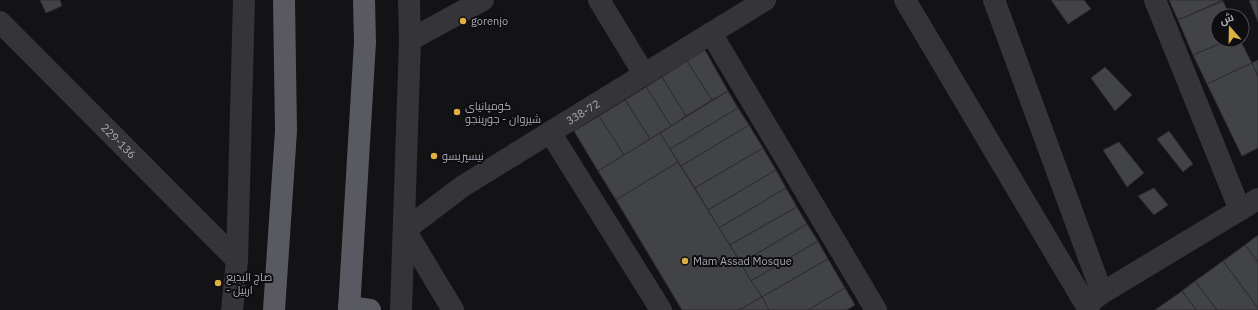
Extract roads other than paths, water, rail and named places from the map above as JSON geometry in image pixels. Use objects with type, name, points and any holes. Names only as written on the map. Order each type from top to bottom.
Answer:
[{"type":"highway","points":[[274,310],[286,131],[284,0]]},
{"type":"highway","points":[[364,0],[365,42],[349,308],[370,310]]},
{"type":"street","points":[[401,310],[410,40],[409,0]]},
{"type":"street","points":[[410,40],[483,0]]},
{"type":"street","points":[[599,0],[644,74]]},
{"type":"street","name":"338-72","points":[[404,230],[463,186],[765,0]]},
{"type":"street","points":[[905,0],[1089,305]]},
{"type":"street","points":[[994,0],[1089,305]]},
{"type":"street","points":[[1089,305],[1249,205],[1155,0]]},
{"type":"street","points":[[232,310],[237,260],[240,5]]},
{"type":"street","name":"229-136","points":[[0,22],[237,260]]},
{"type":"street","points":[[711,33],[876,310]]},
{"type":"street","points":[[550,132],[661,310]]},
{"type":"street","points":[[404,230],[453,310]]},
{"type":"place","name":"gorenjo","points":[[463,21]]},
{"type":"place","name":"كومپانیای شیروان - جورینجو","points":[[457,112]]},
{"type":"place","name":"نيسپريسو","points":[[434,156]]},
{"type":"place","name":"Mam Assad Mosque","points":[[685,261]]},
{"type":"place","name":"صاج البديع - اربيل","points":[[218,283]]}]
